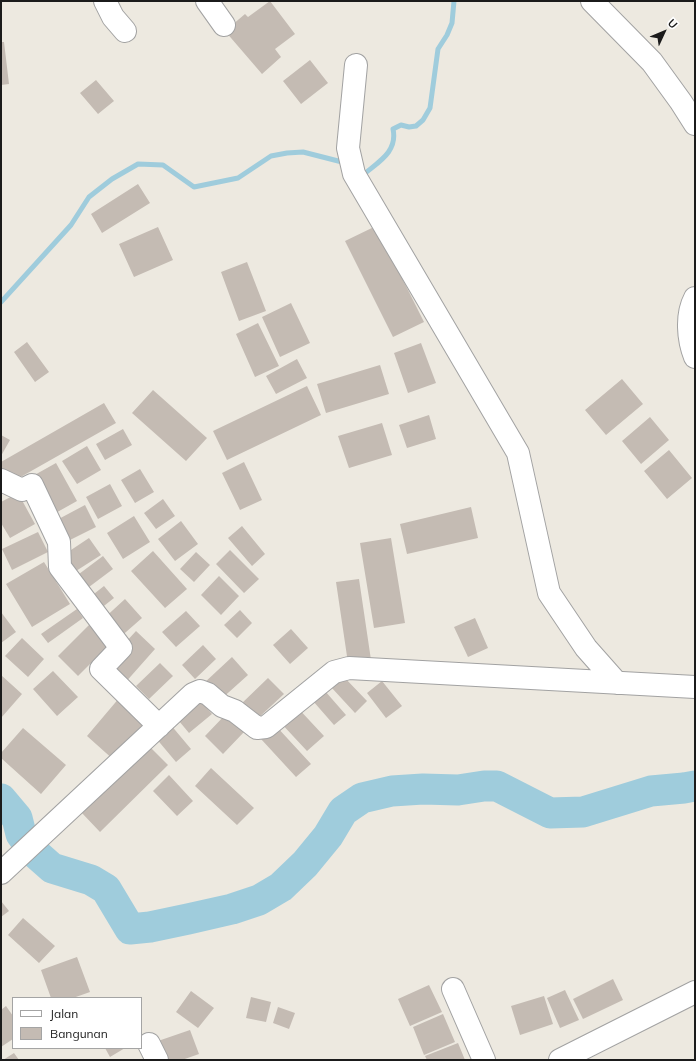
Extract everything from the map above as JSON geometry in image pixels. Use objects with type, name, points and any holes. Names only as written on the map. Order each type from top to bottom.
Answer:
[{"type":"street","points":[[105,1],[114,17],[126,31]]},
{"type":"street","points":[[207,1],[224,25]]},
{"type":"street","points":[[592,1],[652,62],[695,124]]},
{"type":"street","points":[[356,65],[348,148],[354,174],[518,453],[549,593],[586,648],[617,683]]},
{"type":"street","points":[[695,298],[691,310],[689,326],[691,347],[695,357]]},
{"type":"street","points":[[1,480],[22,490],[32,485],[59,542],[60,567],[121,648],[101,670],[159,726]]},
{"type":"street","points":[[3,871],[193,694],[200,691],[208,694],[222,706],[235,711],[258,728],[266,727],[334,672],[349,668],[695,687]]},
{"type":"street","points":[[453,989],[484,1060]]},
{"type":"street","points":[[560,1060],[695,992]]},
{"type":"building","points":[[270,1],[295,34],[275,49],[281,57],[262,74],[225,31],[245,14],[248,17]]},
{"type":"building","points":[[1,42],[4,42],[9,84],[1,85]]},
{"type":"building","points":[[310,60],[328,83],[301,104],[283,81]]},
{"type":"building","points":[[96,80],[114,101],[98,114],[80,93]]},
{"type":"building","points":[[138,184],[150,203],[102,233],[91,214]]},
{"type":"building","points":[[376,226],[424,322],[393,337],[345,241]]},
{"type":"building","points":[[158,227],[173,260],[134,277],[119,244]]},
{"type":"building","points":[[247,262],[266,311],[239,321],[221,272]]},
{"type":"building","points":[[291,303],[310,343],[280,357],[262,317]]},
{"type":"building","points":[[258,323],[279,366],[255,377],[236,334]]},
{"type":"building","points":[[27,342],[49,372],[35,382],[14,352]]},
{"type":"building","points":[[421,343],[436,383],[408,393],[394,353]]},
{"type":"building","points":[[297,359],[307,378],[276,394],[266,376]]},
{"type":"building","points":[[380,365],[389,394],[326,413],[317,384]]},
{"type":"building","points":[[622,379],[643,404],[606,435],[585,410]]},
{"type":"building","points":[[307,386],[321,415],[227,460],[213,431]]},
{"type":"building","points":[[153,390],[207,438],[186,461],[132,413]]},
{"type":"building","points":[[104,403],[116,423],[10,483],[1,467],[1,462]]},
{"type":"building","points":[[429,415],[436,439],[407,448],[399,425]]},
{"type":"building","points":[[650,417],[669,440],[641,464],[622,441]]},
{"type":"building","points":[[382,423],[392,455],[349,468],[338,436]]},
{"type":"building","points":[[123,429],[132,445],[105,460],[96,444]]},
{"type":"building","points":[[1,435],[10,440],[1,456]]},
{"type":"building","points":[[87,446],[101,470],[77,484],[62,461]]},
{"type":"building","points":[[669,450],[692,478],[667,499],[644,471]]},
{"type":"building","points":[[244,462],[262,500],[240,510],[222,473]]},
{"type":"building","points":[[56,463],[77,501],[52,515],[31,477]]},
{"type":"building","points":[[140,469],[154,492],[135,503],[121,480]]},
{"type":"building","points":[[110,484],[122,506],[98,519],[86,497]]},
{"type":"building","points":[[18,493],[35,524],[10,538],[1,523],[1,502]]},
{"type":"building","points":[[163,499],[175,516],[156,529],[144,513]]},
{"type":"building","points":[[85,505],[96,527],[64,543],[53,522]]},
{"type":"building","points":[[471,507],[478,538],[407,554],[400,524]]},
{"type":"building","points":[[134,516],[150,542],[123,559],[107,533]]},
{"type":"building","points":[[181,521],[198,544],[175,561],[158,539]]},
{"type":"building","points":[[242,526],[265,554],[252,566],[228,538]]},
{"type":"building","points":[[38,532],[48,552],[12,570],[2,549]]},
{"type":"building","points":[[89,538],[101,555],[76,571],[65,554]]},
{"type":"building","points":[[391,538],[405,623],[374,628],[360,543]]},
{"type":"building","points":[[230,550],[259,579],[244,593],[216,564]]},
{"type":"building","points":[[153,551],[187,589],[165,608],[131,571]]},
{"type":"building","points":[[196,552],[210,565],[194,582],[180,569]]},
{"type":"building","points":[[103,556],[113,569],[81,593],[71,580]]},
{"type":"building","points":[[44,562],[70,604],[32,627],[6,584]]},
{"type":"building","points":[[219,576],[239,596],[221,615],[201,595]]},
{"type":"building","points":[[359,579],[371,660],[348,663],[336,582]]},
{"type":"building","points":[[104,586],[114,598],[95,613],[85,601]]},
{"type":"building","points":[[125,599],[142,618],[118,639],[101,621]]},
{"type":"building","points":[[77,609],[83,618],[48,643],[41,634]]},
{"type":"building","points":[[240,610],[252,623],[237,638],[224,625]]},
{"type":"building","points":[[186,611],[200,626],[176,647],[162,632]]},
{"type":"building","points":[[1,612],[16,632],[1,643]]},
{"type":"building","points":[[475,618],[488,648],[468,657],[454,627]]},
{"type":"building","points":[[89,625],[109,645],[78,676],[58,656]]},
{"type":"building","points":[[291,629],[308,648],[290,664],[273,645]]},
{"type":"building","points":[[136,631],[155,649],[124,684],[104,666]]},
{"type":"building","points":[[22,638],[44,659],[28,677],[5,656]]},
{"type":"building","points":[[203,645],[216,659],[195,679],[182,665]]},
{"type":"building","points":[[232,657],[248,675],[219,701],[203,684]]},
{"type":"building","points":[[160,663],[173,676],[149,699],[136,686]]},
{"type":"building","points":[[53,671],[78,697],[57,716],[33,689]]},
{"type":"building","points":[[1,675],[22,694],[1,718]]},
{"type":"building","points":[[343,676],[367,701],[355,713],[331,687]]},
{"type":"building","points":[[268,678],[284,694],[255,721],[240,705]]},
{"type":"building","points":[[382,681],[402,706],[386,718],[367,693]]},
{"type":"building","points":[[325,691],[346,715],[334,725],[313,701]]},
{"type":"building","points":[[120,697],[149,721],[115,761],[87,736]]},
{"type":"building","points":[[197,697],[212,714],[189,733],[174,715]]},
{"type":"building","points":[[296,706],[324,736],[307,751],[279,721]]},
{"type":"building","points":[[226,714],[244,732],[223,754],[205,736]]},
{"type":"building","points":[[170,724],[191,749],[176,762],[155,737]]},
{"type":"building","points":[[276,726],[311,764],[296,777],[261,739]]},
{"type":"building","points":[[23,728],[66,765],[41,794],[1,758],[1,753]]},
{"type":"building","points":[[149,746],[168,765],[100,832],[81,812]]},
{"type":"building","points":[[211,768],[254,808],[237,825],[195,786]]},
{"type":"building","points":[[169,775],[193,801],[177,816],[153,791]]},
{"type":"building","points":[[1,901],[9,911],[1,917]]},
{"type":"building","points":[[23,918],[55,946],[39,963],[8,935]]},
{"type":"building","points":[[77,957],[90,992],[76,997],[51,997],[41,970]]},
{"type":"building","points":[[613,979],[623,1000],[583,1019],[573,999]]},
{"type":"building","points":[[429,985],[442,1012],[410,1026],[398,999]]},
{"type":"building","points":[[565,990],[579,1020],[560,1028],[547,998]]},
{"type":"building","points":[[191,991],[214,1008],[198,1028],[176,1012]]},
{"type":"building","points":[[544,996],[553,1024],[520,1035],[511,1006]]},
{"type":"building","points":[[251,997],[271,1002],[266,1022],[246,1018]]},
{"type":"building","points":[[6,1006],[12,1015],[12,1040],[1,1047],[1,1010]]},
{"type":"building","points":[[278,1007],[295,1013],[289,1029],[273,1023]]},
{"type":"building","points":[[443,1014],[455,1042],[424,1055],[413,1027]]},
{"type":"building","points":[[190,1030],[199,1054],[182,1060],[165,1060],[158,1041]]},
{"type":"building","points":[[458,1043],[465,1060],[427,1060],[425,1056]]},
{"type":"building","points":[[106,1049],[123,1049],[110,1057]]},
{"type":"building","points":[[14,1053],[19,1060],[3,1060]]},
{"type":"waterway","points":[[360,175],[363,175],[386,156],[393,144],[393,129],[401,125],[409,127],[416,126],[423,120],[430,108],[438,49],[447,35],[452,23],[454,1]]},
{"type":"waterway","points":[[1,302],[71,225],[89,197],[112,179],[138,164],[163,165],[194,187],[238,178],[271,156],[287,153],[303,152],[346,163]]},
{"type":"waterway","points":[[1,799],[17,818],[21,834],[35,853],[52,868],[91,880],[106,889],[130,929],[150,927],[188,919],[232,909],[259,900],[281,887],[305,864],[328,836],[343,811],[362,798],[392,791],[423,789],[458,790],[484,786],[497,786],[550,813],[583,812],[651,791],[695,786]]}]
